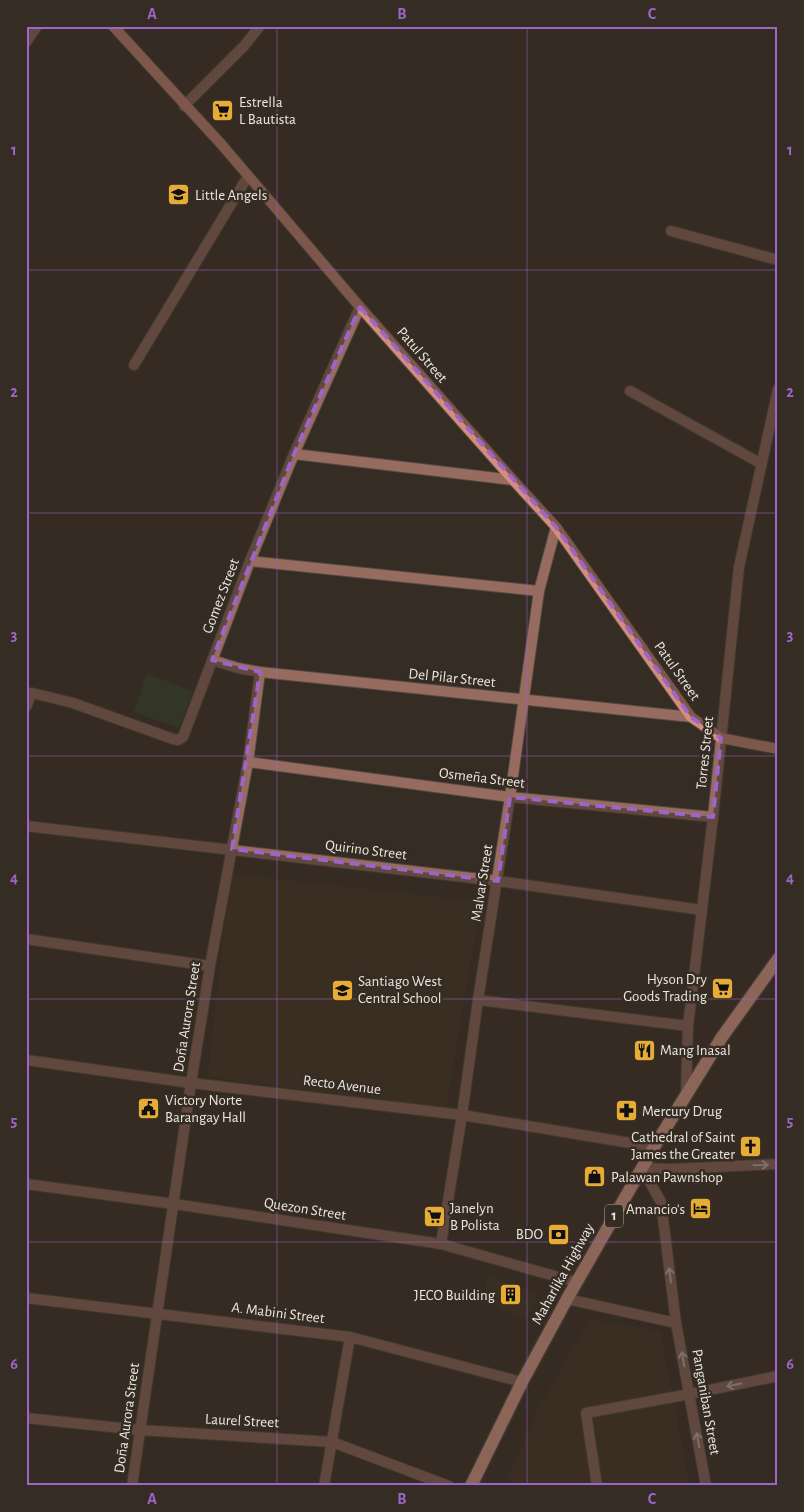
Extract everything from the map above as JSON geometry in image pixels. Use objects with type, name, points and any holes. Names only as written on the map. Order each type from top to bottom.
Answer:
[{"type":"main road","name":"Patul Street","points":[[113,26],[184,106],[222,145],[360,307],[512,480],[556,527],[691,717],[721,738]]},
{"type":"main road","points":[[721,738],[778,749]]},
{"type":"main road","name":"Maharlika Highway","points":[[471,1486],[522,1382],[576,1282],[654,1147],[722,1037],[776,962]]},
{"type":"street","points":[[26,42],[37,26]]},
{"type":"street","points":[[184,106],[244,46],[260,26]]},
{"type":"street","points":[[134,365],[248,176]]},
{"type":"street","points":[[671,231],[778,260]]},
{"type":"street","name":"Gomez Street","points":[[26,707],[32,693],[73,703],[178,740],[183,737],[250,561],[294,454],[360,307]]},
{"type":"street","name":"Torres Street","points":[[686,1093],[688,1026],[713,818],[739,567],[760,463],[778,390]]},
{"type":"street","points":[[630,391],[760,463]]},
{"type":"street","points":[[294,454],[512,480]]},
{"type":"street","name":"Malvar Street","points":[[441,1244],[498,881],[539,591],[556,527]]},
{"type":"street","points":[[250,561],[539,591]]},
{"type":"street","name":"Del Pilar Street","points":[[212,660],[260,672],[691,717]]},
{"type":"street","name":"Doña Aurora Street","points":[[132,1486],[191,1083],[210,966],[248,762],[260,672]]},
{"type":"street","name":"Osmeña Street","points":[[248,762],[510,798],[713,818]]},
{"type":"street","name":"Quirino Street","points":[[26,826],[498,881],[702,910]]},
{"type":"street","points":[[26,939],[210,966]]},
{"type":"street","points":[[478,1000],[688,1026]]},
{"type":"street","name":"Recto Avenue","points":[[26,1060],[191,1083],[462,1115],[654,1147]]},
{"type":"street","points":[[642,1168],[670,1169],[778,1164]]},
{"type":"street","name":"Panganiban Street","points":[[642,1168],[661,1202],[676,1323],[706,1486]]},
{"type":"street","name":"Quezon Street","points":[[26,1184],[441,1244],[576,1282]]},
{"type":"street","name":"A. Mabini Street","points":[[26,1298],[350,1337],[522,1382]]},
{"type":"street","points":[[567,1299],[676,1323]]},
{"type":"street","points":[[324,1486],[350,1337]]},
{"type":"street","points":[[598,1486],[586,1413],[778,1376]]},
{"type":"street","name":"Laurel Street","points":[[26,1418],[140,1430],[332,1442],[449,1486]]},
{"type":"highlighted area","points":[[360,307],[556,527],[691,717],[721,738],[713,817],[510,797],[498,881],[232,849],[260,672],[212,660],[294,454]]},
{"type":"shaded area","name":"Santiago West Central School","points":[[230,874],[481,902],[446,1108],[208,1077]]},
{"type":"shaded area","name":"JECO Building","points":[[487,1275],[538,1294],[525,1320],[485,1302]]},
{"type":"shaded area","points":[[589,1320],[660,1331],[690,1486],[505,1486],[540,1405]]},
{"type":"green space","points":[[147,674],[193,691],[179,728],[134,712]]},
{"type":"place","name":"Estrella L Bautista","points":[[223,111]]},
{"type":"place","name":"Little Angels","points":[[179,195]]},
{"type":"place","name":"Hyson Dry Goods Trading","points":[[723,988]]},
{"type":"place","name":"Santiago West Central School","points":[[342,990]]},
{"type":"place","name":"Mang Inasal","points":[[644,1050]]},
{"type":"place","name":"Victory Norte Barangay Hall","points":[[149,1109]]},
{"type":"place","name":"Mercury Drug","points":[[626,1111]]},
{"type":"place","name":"Cathedral of Saint James the Greater","points":[[751,1146]]},
{"type":"place","name":"Palawan Pawnshop","points":[[595,1177]]},
{"type":"place","name":"Amancio's","points":[[701,1209]]},
{"type":"place","name":"Janelyn B Polista","points":[[434,1217]]},
{"type":"place","name":"BDO","points":[[559,1234]]},
{"type":"place","name":"JECO Building","points":[[511,1295]]}]
